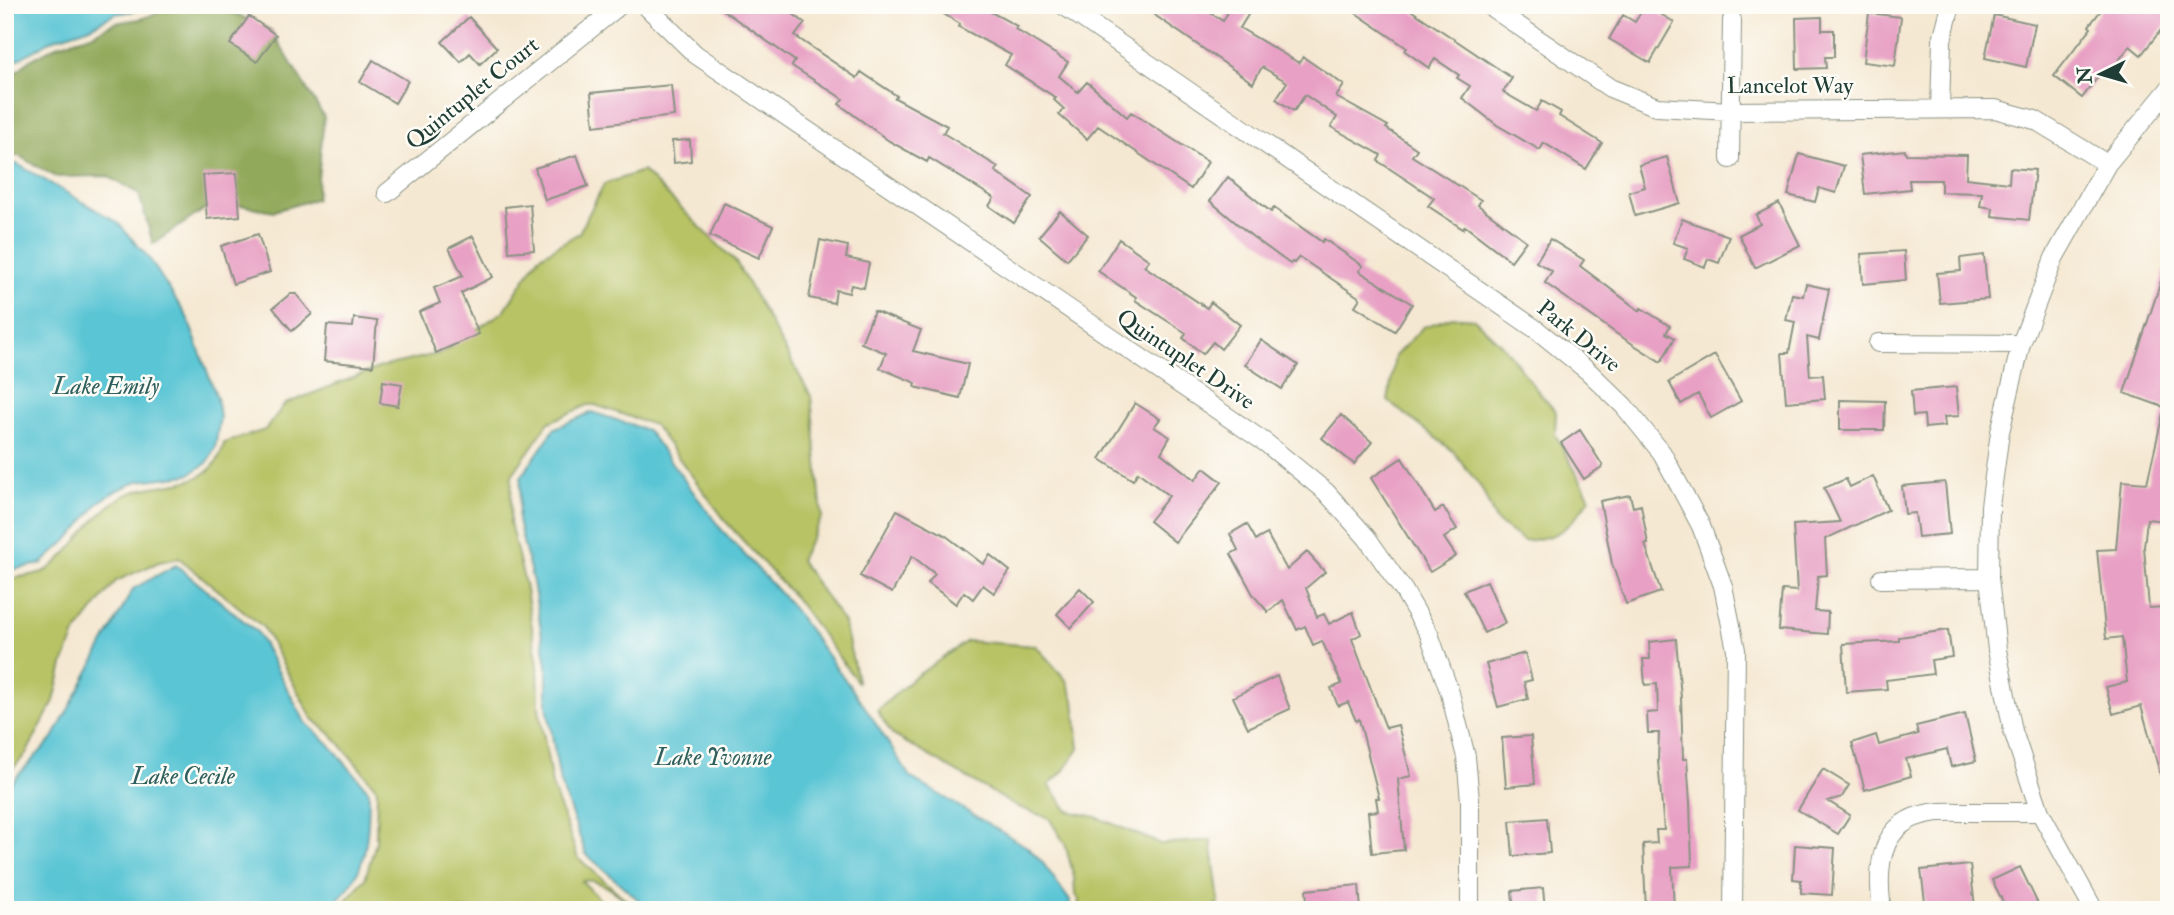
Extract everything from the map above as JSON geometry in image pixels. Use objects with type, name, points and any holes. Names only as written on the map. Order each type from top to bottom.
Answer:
[{"type":"street","name":"Quintuplet Court","points":[[387,192],[620,5]]},
{"type":"street","name":"Quintuplet Drive","points":[[645,5],[695,54],[1266,443],[1326,492],[1367,538],[1404,591],[1429,634],[1450,693],[1466,757],[1470,800],[1470,910]]},
{"type":"street","name":"Park Drive","points":[[1063,5],[1537,330],[1589,372],[1623,406],[1661,453],[1701,526],[1723,586],[1736,650],[1733,910]]},
{"type":"street","name":"Lancelot Way","points":[[1488,5],[1610,88],[1657,107],[1731,111],[1995,109],[2035,120],[2107,164]]},
{"type":"street","points":[[1940,109],[1942,40],[1951,5]]},
{"type":"street","points":[[1730,159],[1732,20]]},
{"type":"street","points":[[2094,910],[2040,812],[2013,731],[1997,650],[1989,578],[1990,506],[2000,432],[2021,344],[2054,258],[2107,164],[2169,89]]},
{"type":"street","points":[[1878,343],[2021,344]]},
{"type":"street","points":[[1881,579],[1989,578]]},
{"type":"street","points":[[1882,910],[1878,882],[1881,857],[1889,838],[1912,817],[1933,812],[2040,812]]},
{"type":"green space","points":[[167,5],[217,5],[271,30],[324,117],[316,199],[274,211],[217,201],[153,244],[139,194],[107,176],[56,177],[19,156],[5,156],[5,76],[16,72],[30,60],[58,45],[91,35],[114,23],[155,14]]},
{"type":"green space","points":[[643,171],[736,262],[811,396],[822,517],[800,560],[844,623],[858,683],[796,599],[728,524],[654,425],[595,405],[588,405],[549,422],[512,475],[510,523],[525,584],[538,665],[539,708],[552,785],[578,858],[638,910],[634,910],[611,889],[596,882],[582,881],[610,910],[337,910],[365,879],[376,842],[377,789],[335,738],[312,718],[263,627],[179,558],[159,562],[116,581],[75,634],[63,665],[54,701],[26,754],[5,777],[5,579],[47,570],[67,552],[93,521],[124,496],[138,490],[197,478],[209,471],[218,459],[224,443],[265,430],[285,404],[381,367],[441,353],[504,311],[539,257],[579,233],[604,184]]},
{"type":"green space","points":[[1452,317],[1474,319],[1506,349],[1556,412],[1555,434],[1590,498],[1570,524],[1556,534],[1524,541],[1496,521],[1482,489],[1453,451],[1388,401],[1395,356],[1423,327]]},
{"type":"green space","points":[[967,641],[1036,646],[1067,681],[1074,700],[1079,749],[1049,785],[1068,811],[1096,817],[1161,844],[1211,840],[1219,902],[1210,910],[1078,910],[1079,899],[1075,894],[1074,877],[1065,844],[1049,818],[1018,807],[893,735],[877,711],[912,679]]},
{"type":"water","points":[[5,5],[153,5],[151,8],[115,14],[88,28],[54,39],[5,67]]},
{"type":"water","name":"Lake Emily","points":[[5,164],[17,164],[117,222],[149,258],[187,317],[217,398],[220,417],[215,448],[207,463],[188,475],[138,481],[118,490],[99,502],[75,533],[41,564],[5,571]]},
{"type":"water","name":"Lake Yvonne","points":[[592,412],[647,430],[721,529],[789,603],[865,707],[910,777],[1027,847],[1042,862],[1070,901],[1069,910],[650,910],[586,854],[560,782],[547,706],[547,665],[533,582],[518,521],[521,477],[555,428]]},
{"type":"water","name":"Lake Cecile","points":[[176,565],[257,632],[305,722],[328,743],[369,791],[366,842],[357,873],[349,887],[322,910],[5,910],[5,789],[53,738],[133,589]]},
{"type":"building","points":[[716,5],[781,5],[805,23],[795,36],[857,78],[861,72],[897,96],[895,98],[947,126],[943,133],[998,167],[995,171],[1032,197],[1014,223],[989,206],[994,198],[929,158],[927,162],[889,141],[839,104],[843,99],[792,66],[795,61]]},
{"type":"building","points":[[929,5],[978,5],[1017,26],[1015,29],[1068,62],[1059,76],[1078,92],[1087,82],[1127,117],[1131,112],[1208,162],[1191,189],[1098,126],[1087,139],[1059,115],[1064,109],[1054,100],[1056,98],[1005,65],[1011,55],[959,27],[960,24]]},
{"type":"building","points":[[1140,5],[1198,5],[1223,21],[1232,5],[1254,5],[1240,28],[1299,63],[1303,57],[1344,85],[1336,97],[1388,126],[1386,128],[1417,149],[1412,156],[1481,200],[1478,205],[1526,241],[1511,261],[1465,226],[1463,229],[1428,206],[1434,198],[1378,161],[1381,155],[1331,127],[1337,117],[1305,95],[1294,111],[1276,99],[1287,82],[1262,67],[1253,83]]},
{"type":"building","points":[[1344,5],[1403,5],[1512,78],[1503,92],[1536,111],[1542,101],[1561,112],[1559,116],[1602,143],[1586,169],[1544,143],[1540,150],[1497,125],[1462,98],[1470,86],[1457,78],[1459,75],[1435,59],[1429,68],[1405,51],[1407,48]]},
{"type":"building","points":[[1645,5],[1674,22],[1650,63],[1609,39],[1623,15],[1635,22]]},
{"type":"building","points":[[2105,5],[2169,5],[2169,20],[2141,55],[2130,46],[2105,78],[2100,74],[2082,98],[2054,76]]},
{"type":"building","points":[[1869,13],[1901,17],[1895,66],[1863,62]]},
{"type":"building","points":[[1994,15],[2035,24],[2026,67],[1985,58]]},
{"type":"building","points":[[249,16],[276,35],[257,62],[230,44]]},
{"type":"building","points":[[469,17],[497,48],[480,64],[470,53],[461,62],[442,42]]},
{"type":"building","points":[[1822,17],[1822,30],[1834,30],[1834,57],[1825,57],[1826,68],[1797,69],[1796,18]]},
{"type":"building","points":[[373,60],[408,81],[395,103],[360,82]]},
{"type":"building","points":[[671,85],[674,116],[594,126],[591,93]]},
{"type":"building","points":[[690,140],[691,161],[674,163],[672,141]]},
{"type":"building","points":[[1905,150],[1906,154],[1967,155],[1966,178],[2009,183],[2010,168],[2035,170],[2029,220],[1992,216],[1993,208],[1980,206],[1982,193],[1941,192],[1941,180],[1909,180],[1910,189],[1865,194],[1860,155]]},
{"type":"building","points":[[1799,154],[1844,166],[1836,193],[1819,188],[1815,202],[1788,195]]},
{"type":"building","points":[[577,155],[588,186],[545,200],[535,168]]},
{"type":"building","points":[[1667,157],[1680,203],[1635,216],[1629,192],[1645,187],[1639,165]]},
{"type":"building","points":[[237,173],[240,216],[207,219],[203,175]]},
{"type":"building","points":[[1228,177],[1271,212],[1274,208],[1322,242],[1324,239],[1363,266],[1359,271],[1412,304],[1395,331],[1355,306],[1360,298],[1299,257],[1290,264],[1210,201]]},
{"type":"building","points":[[724,203],[773,226],[759,258],[710,236]]},
{"type":"building","points":[[1779,203],[1800,245],[1755,268],[1739,235],[1760,224],[1756,215]]},
{"type":"building","points":[[530,204],[534,250],[509,252],[505,207]]},
{"type":"building","points":[[1060,211],[1088,235],[1067,260],[1039,236]]},
{"type":"building","points":[[1682,219],[1729,236],[1719,263],[1708,259],[1705,267],[1684,259],[1688,248],[1673,243]]},
{"type":"building","points":[[258,234],[270,272],[233,284],[221,246]]},
{"type":"building","points":[[473,236],[493,277],[461,293],[479,334],[436,353],[419,312],[440,303],[434,288],[463,276],[449,248]]},
{"type":"building","points":[[1119,239],[1149,260],[1144,266],[1207,308],[1211,302],[1240,325],[1221,349],[1213,342],[1203,354],[1183,338],[1186,333],[1135,300],[1136,297],[1098,271]]},
{"type":"building","points":[[1550,239],[1584,260],[1580,266],[1640,311],[1641,308],[1670,326],[1666,333],[1675,338],[1661,362],[1545,283],[1552,271],[1536,262]]},
{"type":"building","points":[[820,240],[848,246],[846,258],[869,263],[864,288],[851,285],[849,293],[836,290],[834,303],[809,298]]},
{"type":"building","points":[[1904,251],[1906,280],[1863,284],[1861,254]]},
{"type":"building","points":[[1984,255],[1988,299],[1940,303],[1937,273],[1961,271],[1960,258]]},
{"type":"building","points":[[2166,266],[2169,266],[2169,409],[2124,393]]},
{"type":"building","points":[[1806,284],[1829,289],[1819,340],[1807,337],[1810,376],[1823,375],[1825,399],[1786,402],[1782,353],[1789,353],[1795,322],[1786,320],[1792,294],[1803,296]]},
{"type":"building","points":[[290,294],[296,294],[312,314],[292,331],[273,308]]},
{"type":"building","points":[[874,311],[921,330],[913,351],[968,364],[960,398],[915,387],[916,383],[880,368],[886,353],[861,343]]},
{"type":"building","points":[[354,318],[377,321],[373,366],[324,361],[327,325],[353,327]]},
{"type":"building","points":[[1261,340],[1298,365],[1282,389],[1245,365]]},
{"type":"building","points":[[1715,355],[1741,401],[1711,418],[1698,394],[1681,404],[1669,382]]},
{"type":"building","points":[[383,381],[402,384],[398,406],[380,403]]},
{"type":"building","points":[[1956,387],[1959,416],[1944,417],[1945,426],[1925,428],[1924,415],[1913,416],[1911,391]]},
{"type":"building","points":[[1840,400],[1885,401],[1884,430],[1840,430]]},
{"type":"building","points":[[1135,403],[1160,419],[1154,427],[1170,437],[1161,453],[1195,480],[1204,468],[1222,482],[1175,542],[1149,521],[1169,496],[1138,472],[1133,480],[1100,459]]},
{"type":"building","points":[[2163,413],[2169,413],[2166,521],[2147,519],[2144,547],[2149,608],[2165,607],[2169,641],[2169,790],[2165,791],[2141,706],[2113,714],[2106,687],[2127,682],[2122,637],[2106,639],[2097,550],[2116,549],[2122,481],[2147,483]]},
{"type":"building","points":[[1341,415],[1372,442],[1354,464],[1322,438]]},
{"type":"building","points":[[1580,430],[1603,466],[1584,479],[1561,443]]},
{"type":"building","points":[[1402,458],[1435,512],[1443,507],[1457,529],[1444,538],[1456,556],[1430,572],[1371,478]]},
{"type":"building","points":[[1873,476],[1888,510],[1825,539],[1827,575],[1818,576],[1815,611],[1828,612],[1827,634],[1779,630],[1782,590],[1797,591],[1793,525],[1840,522],[1824,488],[1846,479],[1850,487]]},
{"type":"building","points":[[1945,482],[1950,534],[1918,537],[1915,513],[1905,514],[1902,486]]},
{"type":"building","points":[[1630,495],[1633,507],[1641,505],[1648,544],[1645,544],[1661,592],[1626,604],[1612,564],[1600,501]]},
{"type":"building","points":[[897,510],[945,535],[983,564],[990,555],[1010,571],[994,593],[983,585],[973,599],[964,592],[956,604],[928,583],[935,574],[912,556],[892,593],[860,576]]},
{"type":"building","points":[[1247,524],[1256,540],[1267,534],[1287,570],[1307,552],[1325,572],[1306,588],[1317,617],[1324,614],[1329,624],[1353,612],[1361,634],[1352,639],[1386,728],[1398,725],[1411,776],[1398,779],[1404,850],[1372,853],[1368,812],[1378,811],[1376,798],[1379,798],[1359,719],[1356,721],[1348,702],[1338,706],[1331,688],[1342,684],[1322,641],[1313,645],[1305,626],[1297,630],[1283,600],[1268,612],[1254,596],[1231,554],[1238,550],[1230,534]]},
{"type":"building","points":[[1487,581],[1505,623],[1484,633],[1464,591]]},
{"type":"building","points":[[1080,588],[1094,602],[1071,628],[1057,614]]},
{"type":"building","points":[[1948,630],[1952,657],[1931,660],[1933,674],[1886,680],[1887,689],[1846,692],[1843,644],[1899,641],[1899,637]]},
{"type":"building","points":[[1676,639],[1683,759],[1687,759],[1692,866],[1672,867],[1674,910],[1646,910],[1643,844],[1657,843],[1656,830],[1664,830],[1658,761],[1659,733],[1648,733],[1647,713],[1658,712],[1657,684],[1645,685],[1643,659],[1650,659],[1649,642]]},
{"type":"building","points":[[1525,653],[1532,680],[1524,682],[1528,699],[1498,707],[1486,664]]},
{"type":"building","points":[[1277,676],[1290,709],[1248,728],[1233,697]]},
{"type":"building","points":[[1965,714],[1976,761],[1951,767],[1947,749],[1906,759],[1911,776],[1865,790],[1852,743],[1876,735],[1879,745],[1918,734],[1916,726]]},
{"type":"building","points":[[1531,736],[1535,784],[1506,787],[1502,738]]},
{"type":"building","points":[[1823,769],[1849,785],[1842,797],[1828,801],[1850,815],[1838,834],[1798,810]]},
{"type":"building","points":[[1547,818],[1550,853],[1513,856],[1510,821]]},
{"type":"building","points":[[1795,845],[1835,848],[1832,895],[1801,893],[1801,880],[1793,879]]},
{"type":"building","points":[[1970,865],[1975,907],[1926,910],[1921,870]]},
{"type":"building","points":[[2020,867],[2041,910],[2007,910],[1992,880]]},
{"type":"building","points":[[1359,885],[1361,910],[1308,910],[1306,890]]},
{"type":"building","points":[[1543,888],[1545,910],[1514,910],[1512,891]]}]
